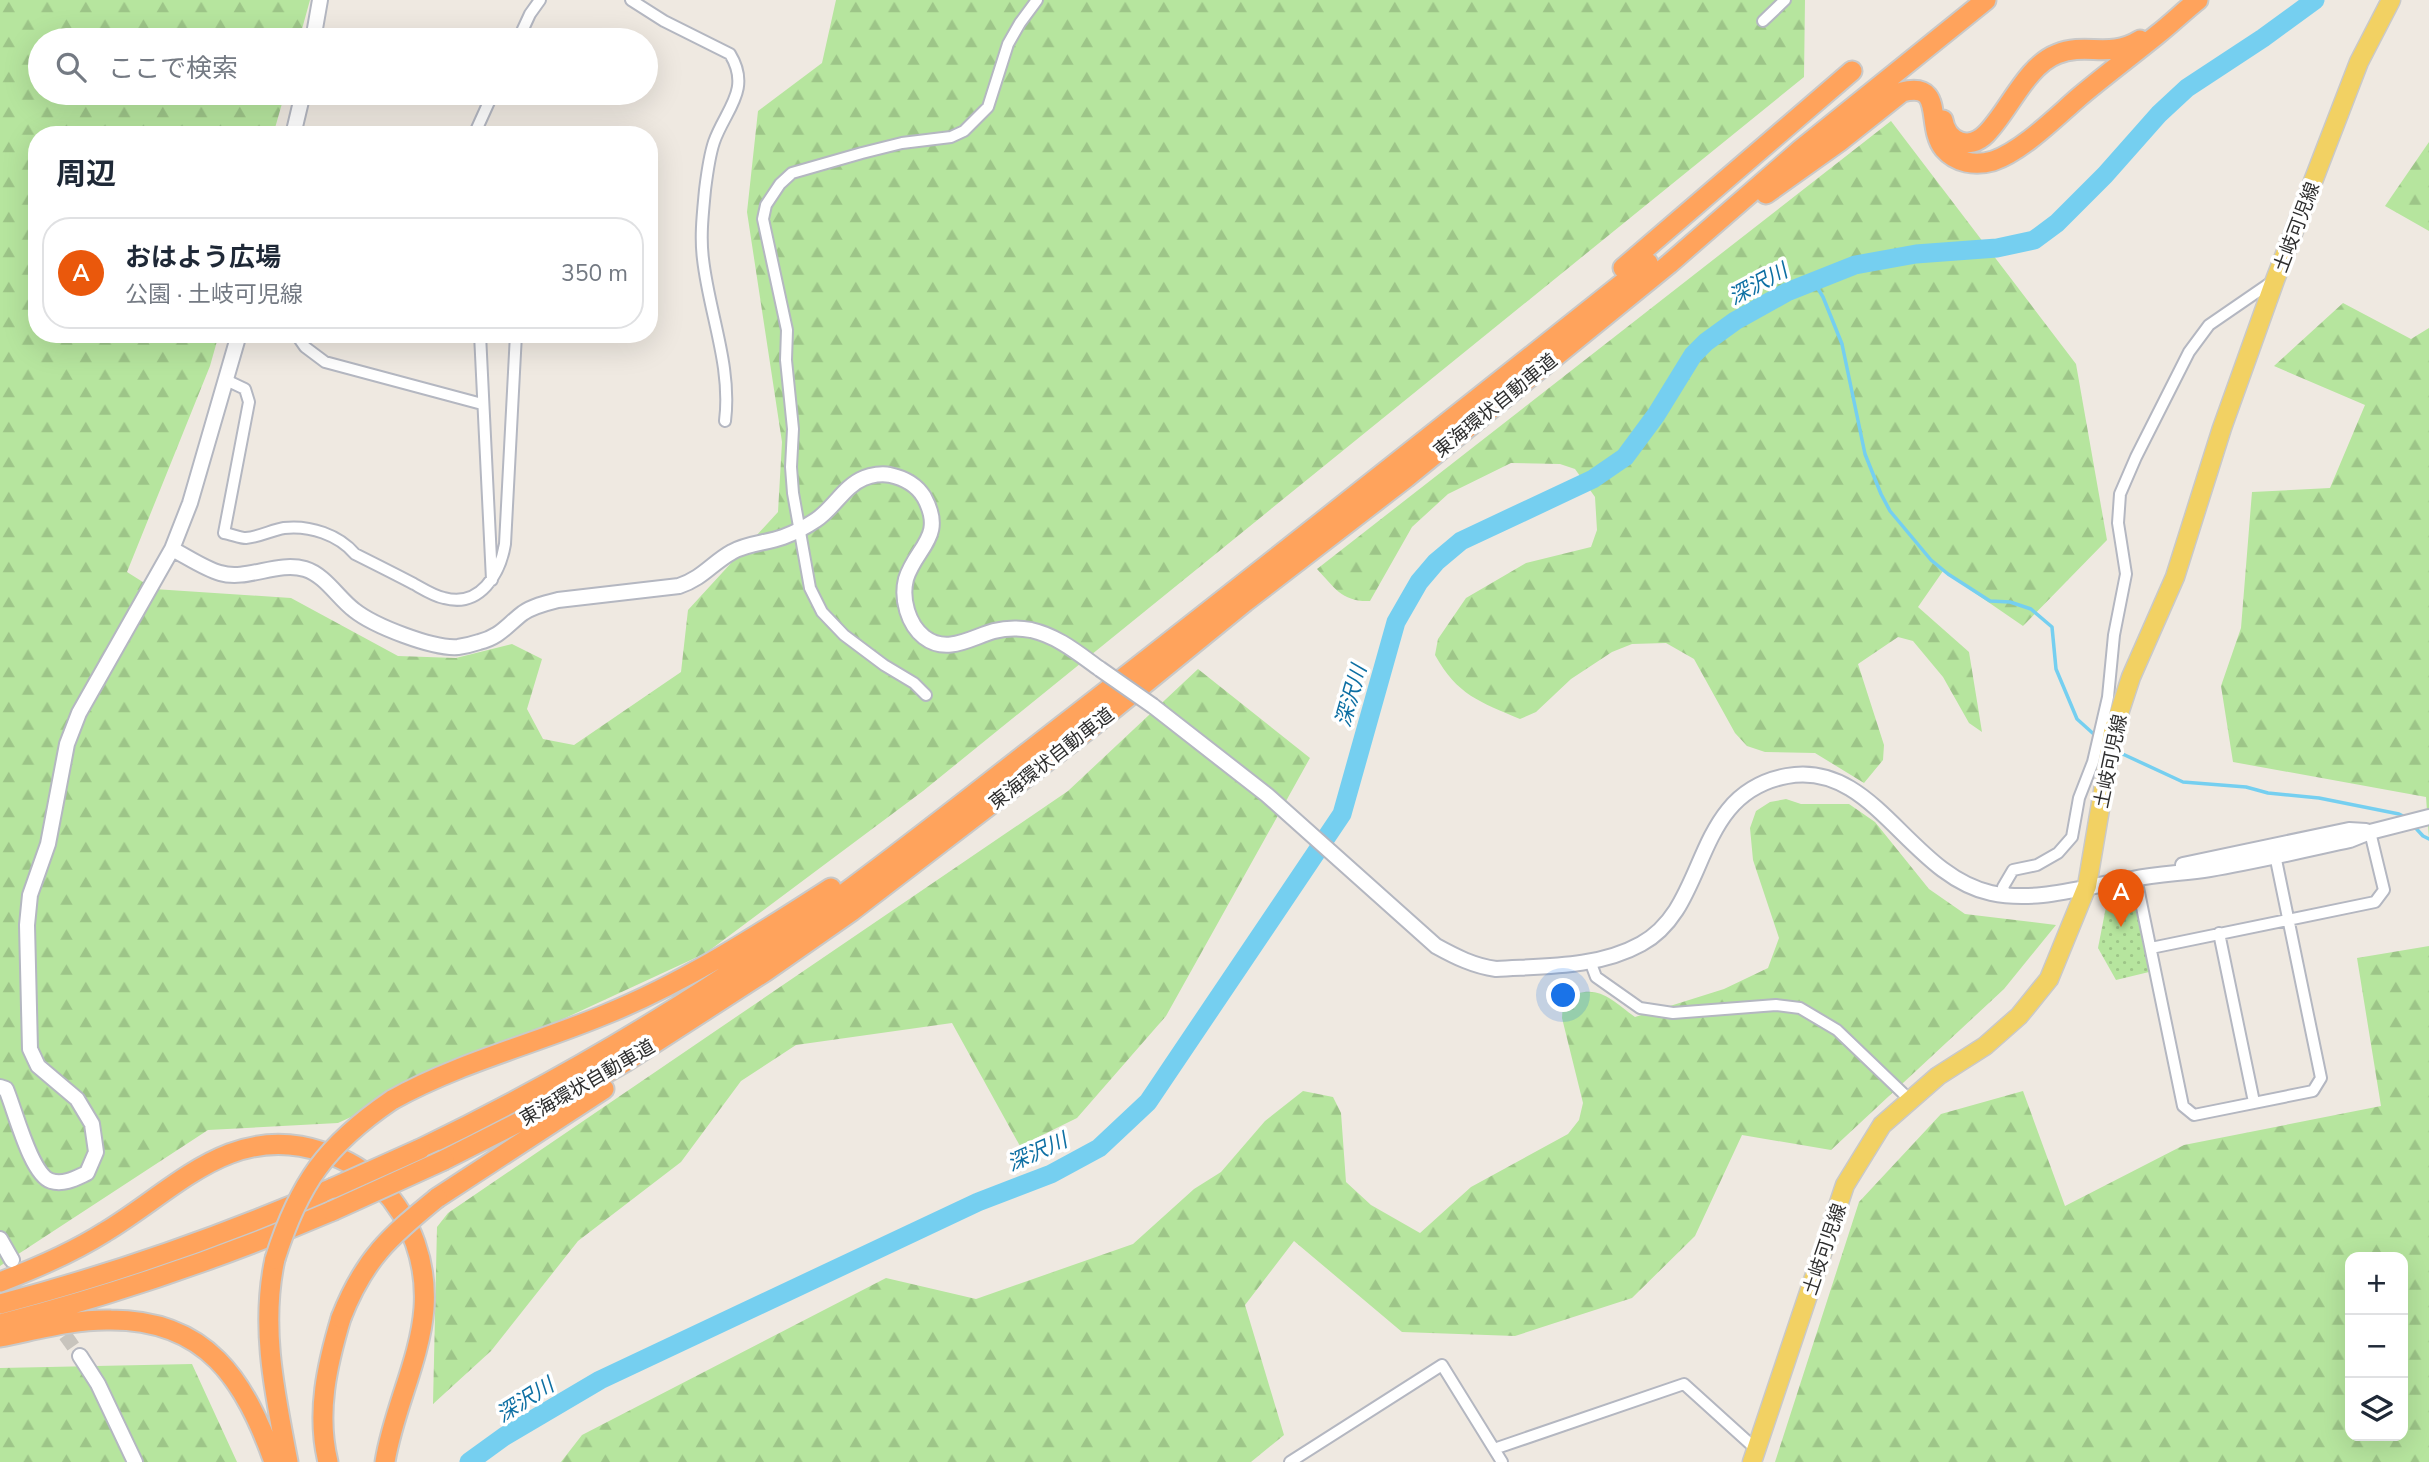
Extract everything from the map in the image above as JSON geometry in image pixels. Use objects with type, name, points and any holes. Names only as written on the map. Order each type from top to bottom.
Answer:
[{"type":"highway","name":"東海環状自動車道","points":[[0,1304],[188,1247],[333,1188],[420,1149],[539,1089],[702,991],[818,912],[1001,773],[1488,391],[1810,133],[1969,0]]},
{"type":"highway","name":"東海環状自動車道","points":[[0,1324],[97,1298],[157,1278],[332,1211],[444,1160],[579,1089],[766,971],[852,911],[1078,737],[1245,602],[1395,486],[1669,264],[1800,150],[1986,0]]},
{"type":"highway","points":[[1945,100],[1945,131],[1952,139],[1970,143],[1987,133],[2036,69],[2054,54],[2078,49],[2104,51],[2124,48],[2199,0]]},
{"type":"highway","points":[[1669,264],[1839,142],[1902,92],[1920,90],[1928,95],[1932,102],[1937,138],[1947,153],[1964,162],[1985,163],[1996,160],[2017,147],[2179,15]]},
{"type":"highway","points":[[1488,391],[1590,297],[1852,71]]},
{"type":"highway","points":[[274,1462],[268,1346],[270,1282],[275,1259],[290,1214],[306,1182],[325,1156],[345,1136],[392,1100],[460,1069],[649,996],[781,920],[1001,773]]},
{"type":"highway","points":[[328,1462],[323,1411],[331,1352],[349,1297],[376,1252],[437,1198],[671,1044],[766,971]]},
{"type":"highway","points":[[0,1282],[46,1265],[106,1232],[195,1170],[221,1156],[274,1145],[294,1145],[337,1157],[375,1181],[402,1214],[413,1236],[421,1262],[424,1310],[420,1335],[385,1462]]},
{"type":"highway","points":[[0,1337],[80,1322],[111,1320],[145,1322],[174,1331],[201,1345],[222,1362],[252,1406],[272,1429],[288,1462]]},
{"type":"main road","name":"土岐可児線","points":[[1754,1456],[1845,1185],[1882,1125],[1938,1076],[1985,1046],[2019,1016],[2049,979],[2087,886],[2099,765],[2107,731],[2175,577],[2222,428],[2275,280],[2359,62],[2391,0]]},
{"type":"street","points":[[315,28],[320,0]]},
{"type":"street","points":[[523,28],[540,0]]},
{"type":"street","points":[[631,0],[664,21],[730,54],[736,64],[739,84],[734,102],[714,142],[703,207],[703,258],[726,373],[725,421]]},
{"type":"street","points":[[926,695],[914,683],[884,665],[844,635],[822,612],[810,588],[798,529],[791,467],[793,429],[786,360],[787,330],[763,219],[766,205],[780,184],[792,173],[902,143],[951,137],[964,131],[988,107],[1008,44],[1037,0]]},
{"type":"street","points":[[1763,21],[1785,0]]},
{"type":"street","points":[[295,126],[300,105]]},
{"type":"street","points":[[478,126],[488,105]]},
{"type":"street","points":[[2107,731],[2114,635],[2126,574],[2118,523],[2120,494],[2189,352],[2209,325],[2275,280]]},
{"type":"street","points":[[0,1087],[6,1089],[35,1169],[50,1181],[68,1182],[87,1173],[96,1152],[92,1124],[77,1099],[38,1066],[30,1049],[27,925],[30,895],[48,844],[67,744],[79,713],[172,549],[190,503],[236,343]]},
{"type":"street","points":[[303,343],[325,362],[482,404]]},
{"type":"street","points":[[480,343],[492,580]]},
{"type":"street","points":[[226,380],[245,389],[249,402],[224,533],[246,538],[286,528],[300,528],[329,534],[355,554],[444,599],[458,599],[473,596],[485,589],[502,563],[516,343]]},
{"type":"street","points":[[172,549],[219,573],[235,574],[289,567],[306,569],[322,579],[354,610],[374,623],[436,645],[458,647],[482,642],[502,633],[524,612],[539,605],[558,600],[679,586],[692,582],[734,551],[783,537],[816,520],[849,487],[864,477],[884,474],[904,478],[919,489],[930,508],[932,526],[927,544],[907,578],[904,596],[908,614],[916,629],[926,639],[941,645],[962,643],[995,631],[1032,630],[1058,639],[1153,706],[1267,795],[1436,946],[1482,967],[1496,969],[1590,961],[1616,955],[1643,943],[1664,925],[1681,902],[1710,836],[1723,816],[1741,797],[1763,782],[1790,775],[1816,776],[1839,781],[1879,810],[1939,869],[1986,892],[2006,896],[2045,896],[2136,878],[2211,869],[2274,850],[2350,840],[2429,817]]},
{"type":"street","points":[[2006,896],[2003,887],[2012,870],[2048,859],[2058,853],[2072,837],[2079,798],[2099,765]]},
{"type":"street","points":[[2151,948],[2375,902],[2384,890],[2371,832]]},
{"type":"street","points":[[2136,878],[2182,1106],[2194,1115],[2313,1091],[2321,1079],[2274,850]]},
{"type":"street","points":[[2219,933],[2254,1102]]},
{"type":"street","points":[[1590,961],[1596,978],[1640,1008],[1673,1013],[1776,1005],[1800,1008],[1837,1030],[1909,1099]]},
{"type":"street","points":[[0,1239],[12,1260]]},
{"type":"street","points":[[80,1356],[98,1384],[135,1462]]},
{"type":"street","points":[[1290,1462],[1442,1365],[1502,1462]]},
{"type":"street","points":[[1494,1449],[1684,1384],[1754,1456]]},
{"type":"green space","points":[[0,0],[310,0],[302,28],[28,28],[28,105],[282,105],[276,126],[28,126],[28,343],[216,343],[210,366],[127,572],[154,589],[291,598],[398,656],[456,658],[512,644],[542,659],[527,709],[543,739],[574,745],[681,672],[688,610],[778,512],[782,442],[747,212],[758,111],[822,63],[836,0],[1805,0],[1804,77],[923,791],[706,953],[338,1123],[208,1130],[0,1266]]},
{"type":"green space","points":[[1891,121],[2076,364],[2107,540],[2023,626],[1943,571],[1918,607],[1969,652],[1982,732],[1969,723],[1943,677],[1913,641],[1898,637],[1858,664],[1884,745],[1883,760],[1864,783],[1815,753],[1765,752],[1747,746],[1735,733],[1694,659],[1666,643],[1632,644],[1612,652],[1571,679],[1536,712],[1520,719],[1471,696],[1443,669],[1435,655],[1438,639],[1466,598],[1526,563],[1591,547],[1597,530],[1595,497],[1575,469],[1560,464],[1511,463],[1448,494],[1412,527],[1370,601],[1346,596],[1334,588],[1317,569]]},
{"type":"green space","points":[[2429,142],[2429,231],[2385,206]]},
{"type":"green space","points":[[2343,303],[2411,339],[2429,328],[2429,839],[2426,797],[2233,762],[2221,686],[2241,628],[2252,492],[2330,488],[2365,405],[2274,366]]},
{"type":"green space","points":[[1198,669],[1310,758],[1166,1016],[1077,1118],[1020,1146],[952,1023],[796,1045],[741,1081],[681,1162],[578,1241],[491,1351],[433,1404],[437,1227],[448,1213],[1068,791]]},
{"type":"green space","points":[[1786,799],[1801,804],[1849,804],[1875,822],[1929,889],[1965,914],[2056,925],[2004,989],[1831,1150],[1742,1135],[1695,1236],[1632,1298],[1515,1336],[1402,1332],[1294,1241],[1245,1305],[1284,1435],[1251,1462],[561,1462],[582,1435],[886,1278],[976,1299],[1133,1244],[1194,1189],[1221,1172],[1265,1121],[1303,1091],[1333,1097],[1341,1113],[1346,1182],[1371,1205],[1420,1233],[1471,1187],[1568,1134],[1579,1120],[1583,1103],[1562,1018],[1563,1000],[1585,992],[1602,994],[1635,1017],[1724,989],[1768,968],[1779,938],[1753,860],[1750,828],[1756,811],[1770,802]]},
{"type":"green space","points":[[2133,896],[2149,972],[2116,980],[2098,948],[2106,907],[2111,900]]},
{"type":"green space","points":[[2429,946],[2429,1462],[1775,1462],[1859,1202],[1941,1114],[2023,1091],[2065,1206],[2184,1145],[2381,1106],[2357,958]]},
{"type":"green space","points":[[192,1364],[237,1462],[0,1462],[0,1368]]},
{"type":"waterway","name":"深沢川","points":[[469,1462],[505,1436],[600,1380],[978,1202],[1051,1174],[1099,1148],[1148,1102],[1342,814],[1396,622],[1419,582],[1436,562],[1461,541],[1593,479],[1625,457],[1656,415],[1693,355],[1735,321],[1787,292],[1855,265],[1916,254],[1997,248],[2034,240],[2057,223],[2105,175],[2159,114],[2187,88],[2315,0]]},
{"type":"waterway","points":[[1814,282],[1842,344],[1865,454],[1890,511],[1931,560],[1948,574],[1990,601],[2010,602],[2031,609],[2052,627],[2056,669],[2077,719],[2097,737]]},
{"type":"waterway","points":[[2114,750],[2183,782],[2246,787],[2268,793],[2319,798],[2399,814],[2407,818]]},
{"type":"waterway","points":[[2412,824],[2429,839]]},
{"type":"tunnel","points":[[53,1318],[80,1356]]},
{"type":"place","name":"おはよう広場","points":[[2121,927]]}]
